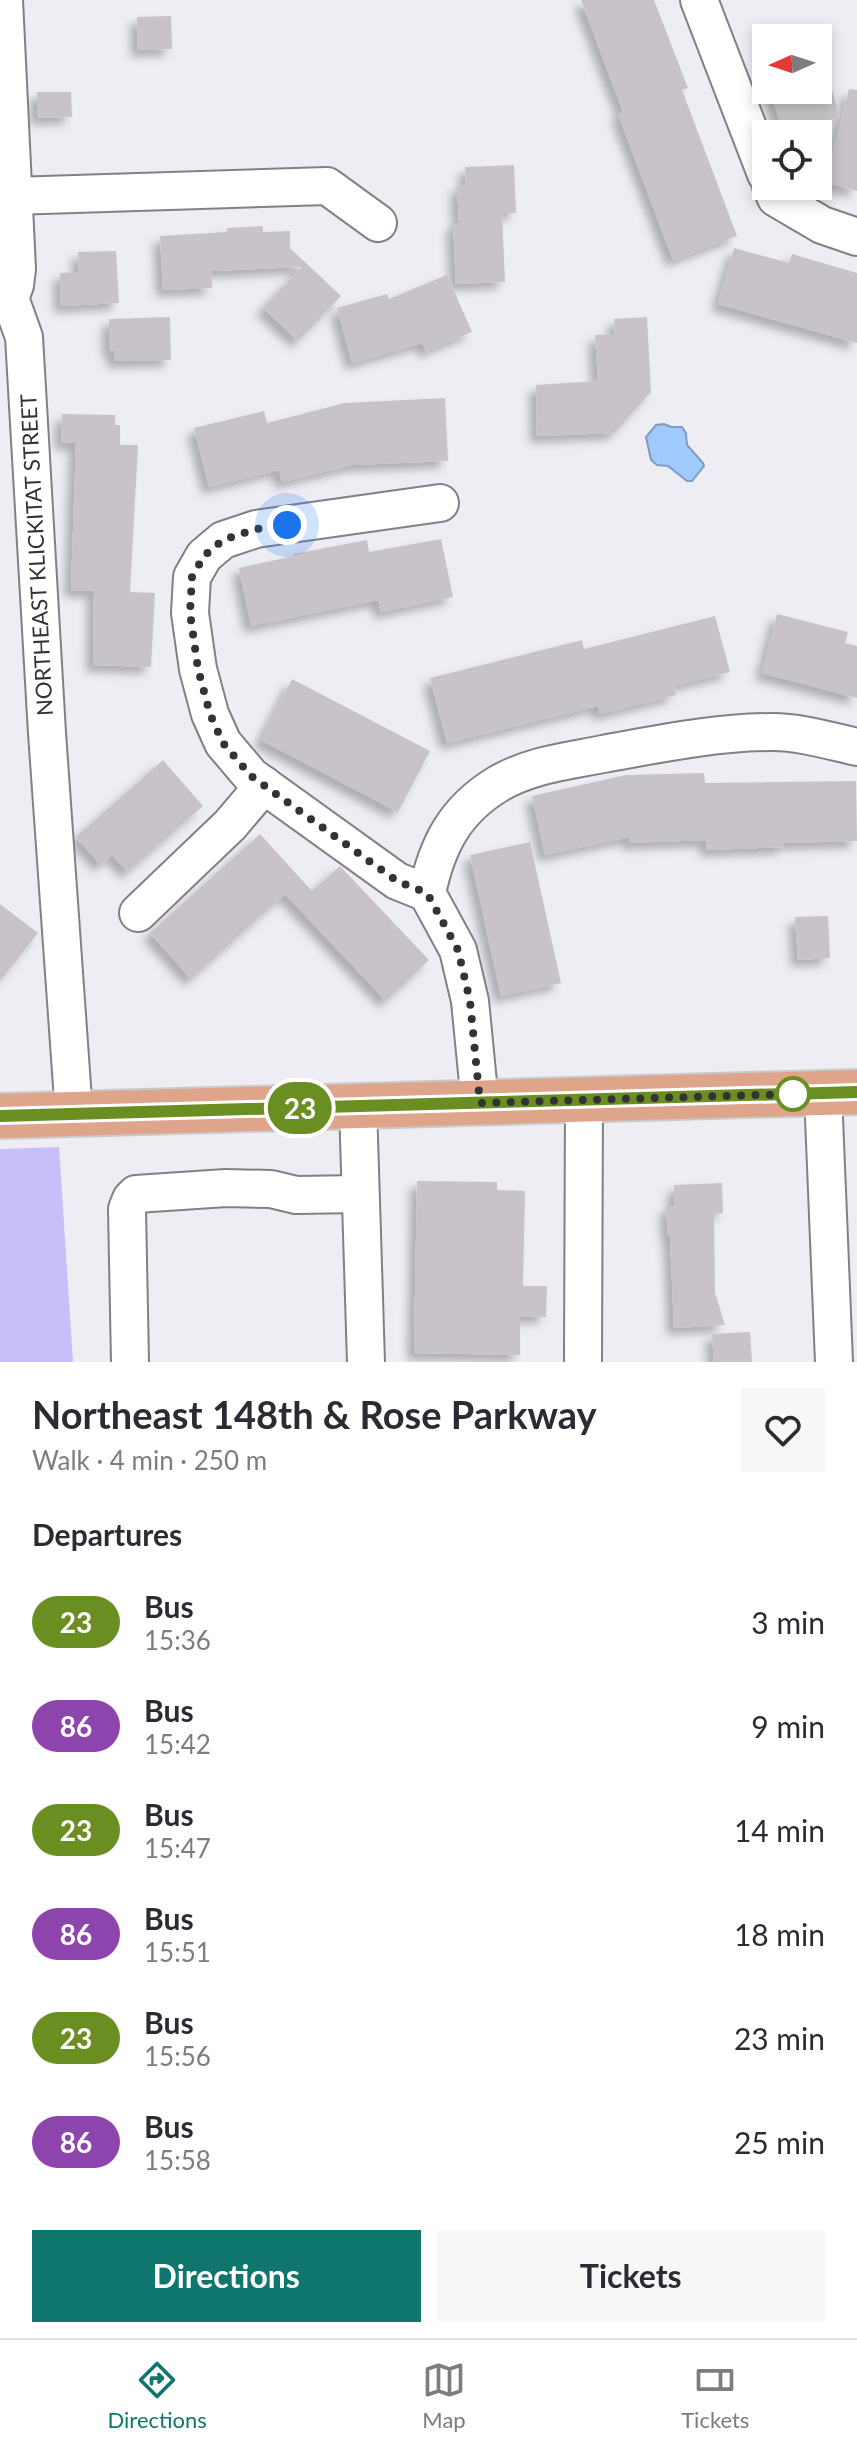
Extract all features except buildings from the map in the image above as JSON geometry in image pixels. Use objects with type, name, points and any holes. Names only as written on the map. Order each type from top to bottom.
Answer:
[{"type":"main road","points":[[0,1116],[840,1093]]},
{"type":"street","name":"NORTHEAST KLICKITAT STREET","points":[[4,0],[17,269],[15,285],[5,301],[24,337],[47,733],[74,1114]]},
{"type":"street","points":[[699,0],[752,138]]},
{"type":"street","points":[[12,196],[327,186],[378,223]]},
{"type":"street","points":[[779,200],[822,225],[857,237]]},
{"type":"street","points":[[440,503],[256,529],[223,540],[204,556],[192,577],[190,613],[198,669],[210,714],[223,743],[251,776],[397,881],[427,893],[458,950],[470,1001],[480,1103]]},
{"type":"street","points":[[427,893],[444,836],[468,808],[498,785],[533,768],[668,742],[738,734],[775,732],[857,747]]},
{"type":"street","points":[[138,913],[230,825],[264,785]]},
{"type":"street","points":[[834,1362],[840,1093]]},
{"type":"street","points":[[583,1362],[584,1100]]},
{"type":"street","points":[[358,1106],[366,1362]]},
{"type":"street","points":[[130,1362],[127,1209],[136,1194],[226,1188],[271,1189],[296,1195],[360,1194]]},
{"type":"shaded area","points":[[59,1147],[73,1362],[0,1362],[0,1149]]},
{"type":"water","points":[[656,425],[682,427],[687,445],[703,463],[704,466],[692,481],[687,481],[668,466],[657,465],[651,460],[646,437]]},
{"type":"bus line","name":"23","points":[[0,1116],[857,1092]]},
{"type":"route","points":[[287,525],[256,529],[223,540],[204,556],[192,577],[190,613],[198,669],[210,714],[223,743],[251,776],[397,881],[427,893],[458,950],[470,1001],[480,1103],[793,1094]]}]
